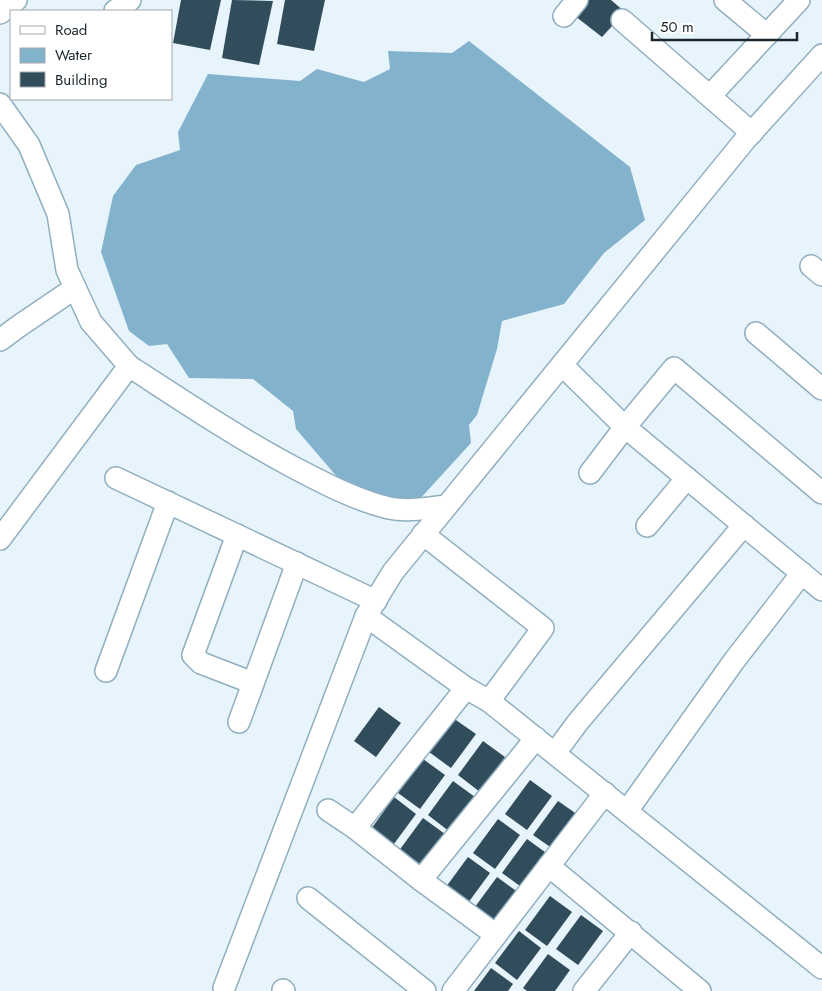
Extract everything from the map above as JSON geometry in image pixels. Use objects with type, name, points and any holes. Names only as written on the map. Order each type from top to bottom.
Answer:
[{"type":"street","points":[[0,13],[16,0]]},
{"type":"street","points":[[116,10],[130,0]]},
{"type":"street","points":[[725,0],[767,35]]},
{"type":"street","points":[[710,96],[799,0]]},
{"type":"street","points":[[622,20],[752,133]]},
{"type":"street","points":[[224,988],[371,608],[392,572],[752,133],[822,55]]},
{"type":"street","points":[[0,104],[29,145],[58,214],[67,270],[91,322],[129,366],[249,443],[316,479],[366,501],[391,508],[446,506]]},
{"type":"street","points":[[0,340],[75,288]]},
{"type":"street","points":[[756,333],[822,389]]},
{"type":"street","points":[[562,365],[625,427],[822,590]]},
{"type":"street","points":[[0,539],[129,366]]},
{"type":"street","points":[[590,473],[674,368],[822,493]]},
{"type":"street","points":[[116,478],[297,564],[371,608],[466,688],[490,702],[536,738],[822,968]]},
{"type":"street","points":[[647,526],[687,478]]},
{"type":"street","points":[[106,671],[168,502]]},
{"type":"street","points":[[555,753],[578,722],[744,525]]},
{"type":"street","points":[[423,534],[543,628],[490,702]]},
{"type":"street","points":[[237,535],[194,655],[202,663],[253,682]]},
{"type":"street","points":[[239,722],[297,564]]},
{"type":"street","points":[[627,811],[734,661],[802,573]]},
{"type":"street","points":[[355,828],[466,688]]},
{"type":"street","points":[[421,880],[536,738]]},
{"type":"street","points":[[453,991],[605,793]]},
{"type":"street","points":[[328,810],[355,828],[421,880],[496,935]]},
{"type":"street","points":[[549,866],[631,932],[697,990]]},
{"type":"street","points":[[308,898],[425,991]]},
{"type":"street","points":[[584,991],[631,932]]},
{"type":"water","points":[[469,41],[630,167],[645,220],[604,253],[564,304],[502,321],[497,349],[477,415],[469,425],[471,443],[418,501],[391,504],[338,478],[296,429],[293,411],[253,379],[189,378],[167,344],[149,346],[129,331],[101,252],[113,196],[136,165],[180,150],[178,132],[208,74],[300,81],[317,69],[364,82],[390,69],[388,51],[452,53]]},
{"type":"building","points":[[181,0],[221,0],[210,50],[173,43]]},
{"type":"building","points":[[232,0],[273,1],[259,65],[222,58]]},
{"type":"building","points":[[285,0],[325,0],[314,51],[277,44]]},
{"type":"building","points":[[589,0],[611,0],[625,12],[602,37],[575,16]]},
{"type":"building","points":[[379,707],[401,723],[376,757],[354,741]]},
{"type":"building","points":[[453,718],[476,734],[451,768],[429,752]]},
{"type":"building","points":[[483,741],[505,757],[480,792],[458,775]]},
{"type":"building","points":[[423,759],[445,775],[420,809],[398,793]]},
{"type":"building","points":[[530,780],[552,796],[527,830],[505,814]]},
{"type":"building","points":[[453,781],[475,797],[450,832],[428,815]]},
{"type":"building","points":[[394,797],[416,814],[391,848],[369,832]]},
{"type":"building","points":[[558,801],[581,817],[556,851],[533,835]]},
{"type":"building","points":[[423,818],[445,834],[420,868],[398,852]]},
{"type":"building","points":[[498,819],[520,835],[495,869],[473,853]]},
{"type":"building","points":[[527,839],[549,855],[524,889],[502,873]]},
{"type":"building","points":[[468,857],[490,873],[465,907],[443,891]]},
{"type":"building","points":[[497,877],[519,893],[495,927],[472,911]]},
{"type":"building","points":[[550,896],[572,912],[547,946],[525,930]]},
{"type":"building","points":[[581,915],[603,931],[578,965],[556,949]]},
{"type":"building","points":[[519,931],[541,948],[517,980],[495,963]]},
{"type":"building","points":[[548,954],[570,970],[555,991],[527,991],[523,988]]},
{"type":"building","points":[[491,968],[513,984],[508,991],[474,991]]}]
